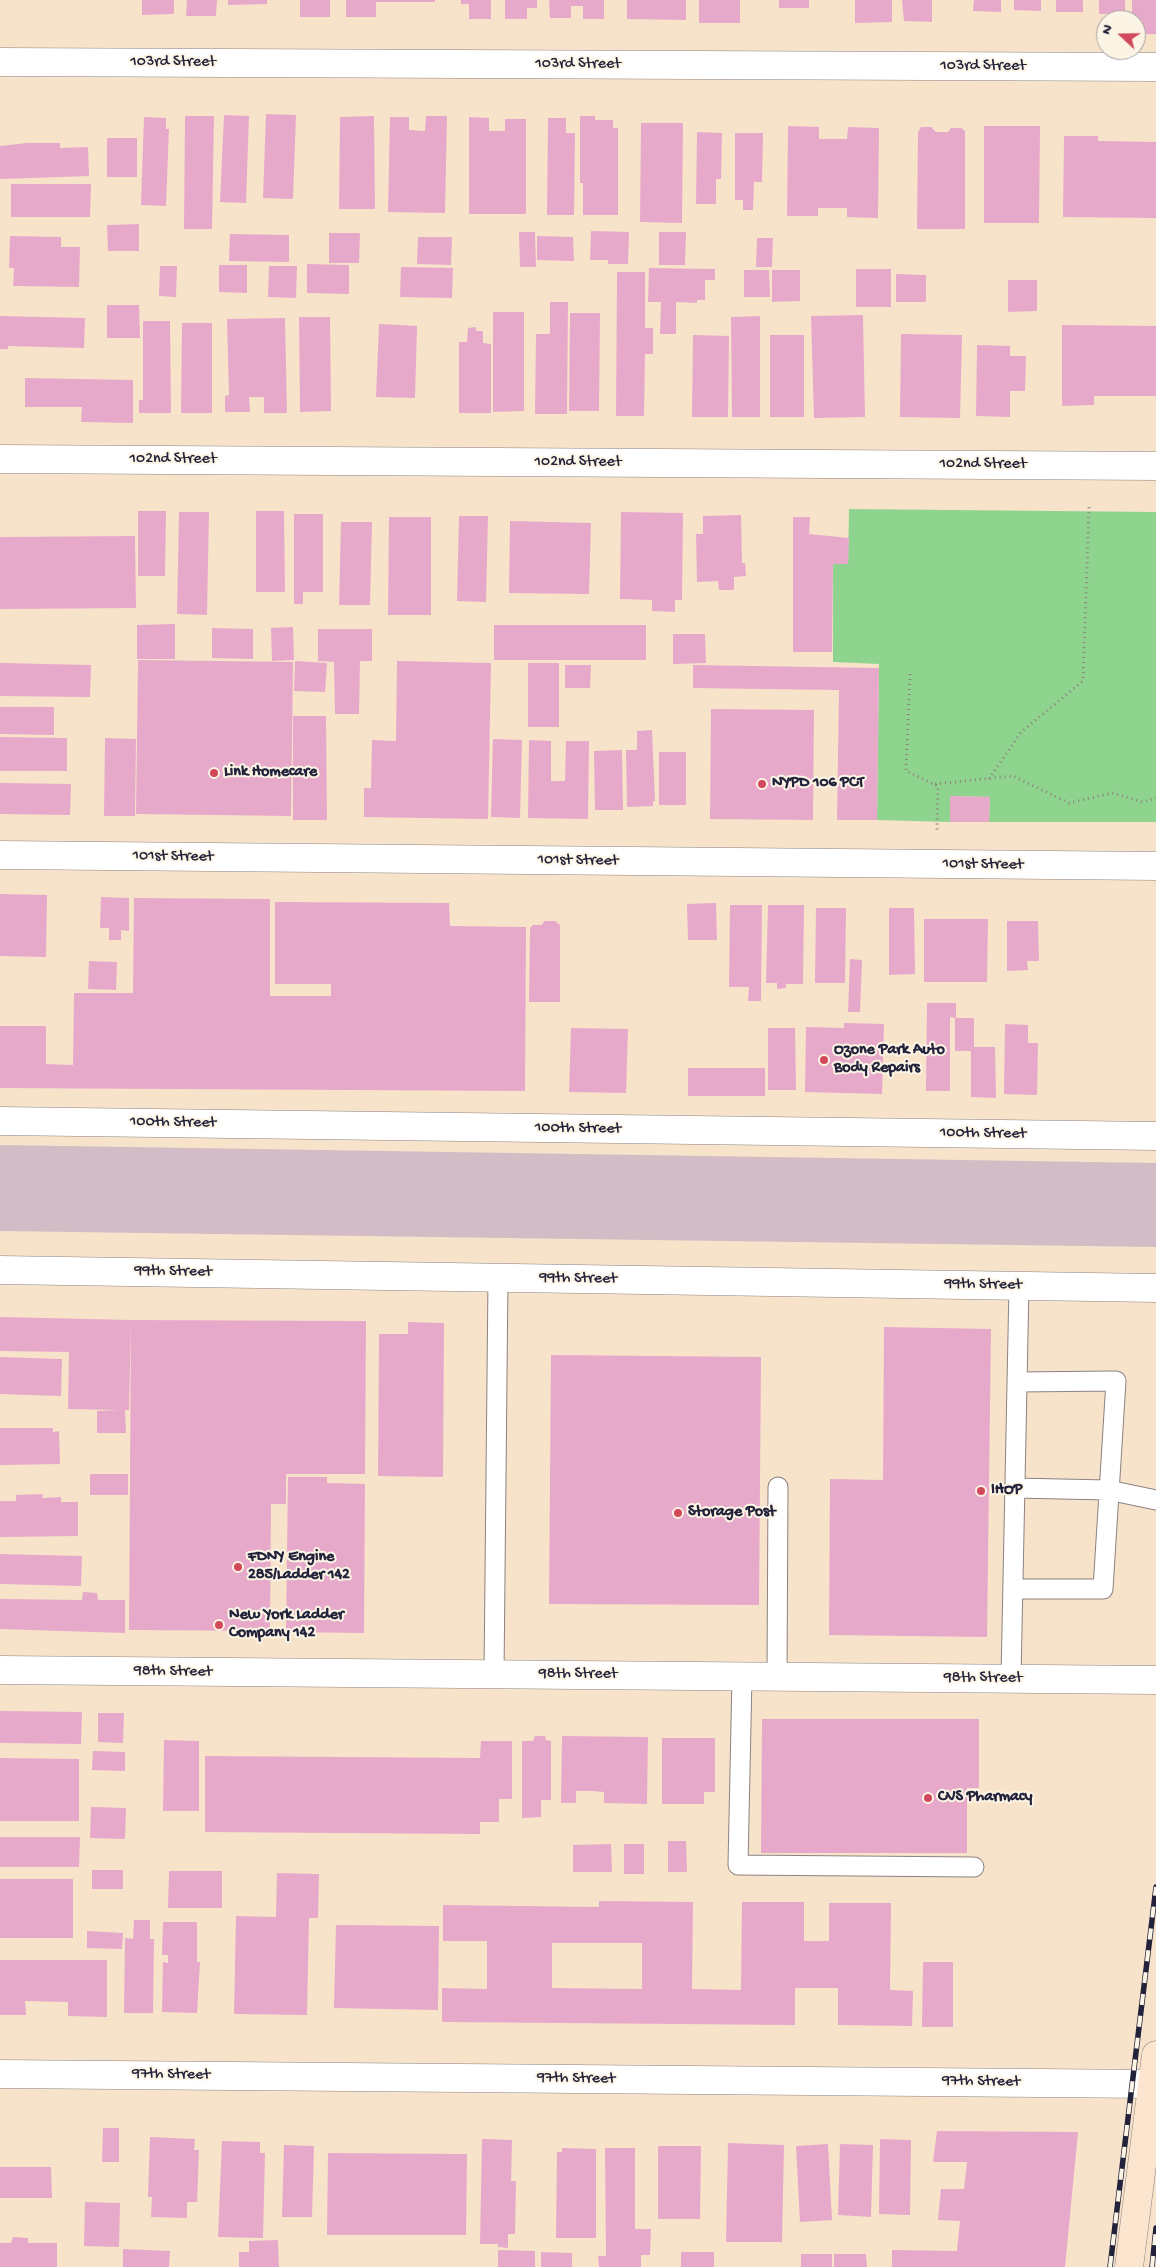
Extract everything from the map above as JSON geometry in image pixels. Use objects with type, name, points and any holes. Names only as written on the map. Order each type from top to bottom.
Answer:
[{"type":"street","name":"103rd Street","points":[[0,62],[1156,67]]},
{"type":"street","name":"102nd Street","points":[[0,459],[1156,466]]},
{"type":"street","name":"101st Street","points":[[0,855],[1156,866]]},
{"type":"street","name":"100th Street","points":[[0,1121],[1156,1136]]},
{"type":"street","name":"99th Street","points":[[0,1270],[1156,1288]]},
{"type":"street","name":"98th Street","points":[[0,1670],[1156,1680]]},
{"type":"street","points":[[1129,2267],[1156,2055]]},
{"type":"street","name":"97th Street","points":[[0,2074],[1152,2084]]},
{"type":"lane","points":[[494,1675],[498,1278]]},
{"type":"lane","points":[[1010,1679],[1019,1286]]},
{"type":"lane","points":[[1012,1589],[1103,1589],[1116,1381],[1017,1382]]},
{"type":"lane","points":[[777,1677],[778,1487]]},
{"type":"lane","points":[[1014,1488],[1108,1490],[1156,1500]]},
{"type":"lane","points":[[742,1677],[738,1865],[974,1867]]},
{"type":"path","points":[[989,778],[1021,732],[1082,681],[1090,506]]},
{"type":"path","points":[[910,674],[906,771],[935,784],[1012,776],[1069,803],[1112,793],[1144,802],[1156,798]]},
{"type":"path","points":[[935,784],[938,786],[937,832]]},
{"type":"shaded area","points":[[0,1145],[1156,1163],[1156,1247],[0,1231]]},
{"type":"green space","points":[[849,509],[1156,512],[1156,822],[989,822],[990,797],[950,796],[950,822],[877,820],[879,664],[833,662],[833,564],[848,563]]},
{"type":"building","points":[[142,0],[174,0],[174,14],[142,15]]},
{"type":"building","points":[[187,0],[217,0],[216,16],[186,16]]},
{"type":"building","points":[[228,0],[267,0],[267,4],[228,5]]},
{"type":"building","points":[[300,0],[330,0],[330,17],[300,17]]},
{"type":"building","points":[[346,0],[435,0],[435,2],[376,2],[376,17],[346,17]]},
{"type":"building","points":[[461,0],[491,0],[491,19],[469,19],[469,4],[461,4]]},
{"type":"building","points":[[505,0],[537,0],[537,8],[527,8],[527,19],[505,19]]},
{"type":"building","points":[[549,0],[604,0],[604,19],[583,19],[583,6],[571,6],[571,18],[550,18]]},
{"type":"building","points":[[627,0],[686,0],[686,20],[627,19]]},
{"type":"building","points":[[699,0],[740,0],[740,23],[699,23]]},
{"type":"building","points":[[779,0],[809,0],[809,8],[779,8]]},
{"type":"building","points":[[855,0],[892,0],[892,22],[855,23]]},
{"type":"building","points":[[902,0],[932,0],[932,22],[904,21]]},
{"type":"building","points":[[974,0],[1001,0],[1001,12],[973,11]]},
{"type":"building","points":[[1014,0],[1041,0],[1041,11],[1014,10]]},
{"type":"building","points":[[1056,0],[1083,0],[1083,12],[1056,12]]},
{"type":"building","points":[[1099,0],[1125,0],[1125,10],[1099,10]]},
{"type":"building","points":[[1132,0],[1156,0],[1156,34],[1146,34],[1146,10],[1132,10]]},
{"type":"building","points":[[266,114],[296,115],[293,199],[263,198]]},
{"type":"building","points":[[224,115],[249,116],[246,203],[220,202]]},
{"type":"building","points":[[185,116],[214,116],[212,229],[184,229]]},
{"type":"building","points":[[374,116],[375,209],[339,209],[340,117]]},
{"type":"building","points":[[426,116],[447,116],[445,213],[388,212],[390,117],[409,117],[409,130],[425,131]]},
{"type":"building","points":[[580,116],[595,116],[595,120],[613,120],[613,128],[618,128],[618,215],[583,215],[583,183],[580,183]]},
{"type":"building","points":[[144,117],[166,118],[166,129],[169,129],[166,206],[141,205]]},
{"type":"building","points":[[469,117],[489,118],[489,131],[505,131],[505,119],[526,119],[526,214],[469,214]]},
{"type":"building","points":[[548,118],[566,118],[566,133],[575,133],[574,215],[547,215]]},
{"type":"building","points":[[641,123],[683,123],[682,223],[640,222]]},
{"type":"building","points":[[788,126],[819,127],[819,139],[847,139],[848,127],[879,128],[878,218],[847,217],[847,208],[818,208],[818,216],[787,216]]},
{"type":"building","points":[[984,126],[1040,126],[1039,223],[984,223]]},
{"type":"building","points":[[921,127],[931,127],[936,132],[948,132],[951,128],[961,128],[965,131],[965,229],[917,229],[918,132]]},
{"type":"building","points":[[697,132],[722,133],[721,179],[716,179],[716,204],[696,204]]},
{"type":"building","points":[[735,133],[763,133],[762,182],[754,182],[753,210],[743,210],[743,200],[735,200]]},
{"type":"building","points":[[1064,136],[1098,136],[1098,141],[1156,142],[1156,218],[1063,217]]},
{"type":"building","points":[[107,138],[137,138],[137,177],[107,177]]},
{"type":"building","points":[[27,143],[60,143],[60,148],[88,147],[89,176],[0,179],[0,146]]},
{"type":"building","points":[[11,184],[91,184],[90,217],[11,217]]},
{"type":"building","points":[[139,224],[139,251],[108,251],[107,225]]},
{"type":"building","points":[[591,231],[629,232],[628,264],[608,264],[608,260],[590,260]]},
{"type":"building","points":[[519,232],[535,232],[536,267],[520,267]]},
{"type":"building","points":[[659,232],[686,232],[685,265],[659,265]]},
{"type":"building","points":[[329,233],[360,233],[359,263],[329,263]]},
{"type":"building","points":[[230,234],[289,235],[289,262],[229,261]]},
{"type":"building","points":[[10,236],[61,237],[61,247],[80,247],[79,287],[13,286],[14,268],[9,268]]},
{"type":"building","points":[[537,236],[573,237],[574,261],[537,260]]},
{"type":"building","points":[[418,237],[452,237],[451,265],[417,264]]},
{"type":"building","points":[[757,238],[773,238],[772,267],[756,267]]},
{"type":"building","points":[[307,264],[349,265],[349,294],[307,293]]},
{"type":"building","points":[[219,265],[247,265],[247,293],[219,292]]},
{"type":"building","points":[[160,266],[177,266],[176,297],[159,296]]},
{"type":"building","points":[[269,266],[297,266],[296,298],[268,297]]},
{"type":"building","points":[[401,267],[453,268],[452,298],[400,297]]},
{"type":"building","points":[[649,268],[715,269],[715,280],[705,280],[705,300],[697,300],[697,303],[676,302],[676,334],[660,334],[661,302],[648,302]]},
{"type":"building","points":[[856,269],[891,269],[891,307],[856,307]]},
{"type":"building","points":[[744,270],[769,270],[770,297],[744,297]]},
{"type":"building","points":[[772,270],[800,270],[800,301],[772,302]]},
{"type":"building","points":[[617,272],[645,272],[645,328],[653,328],[653,354],[645,354],[644,416],[616,416]]},
{"type":"building","points":[[896,274],[926,275],[926,302],[896,302]]},
{"type":"building","points":[[1008,280],[1037,280],[1037,311],[1008,312]]},
{"type":"building","points":[[550,302],[568,302],[567,414],[535,414],[536,334],[550,334]]},
{"type":"building","points":[[107,305],[139,305],[140,338],[107,338]]},
{"type":"building","points":[[493,312],[524,312],[524,411],[493,412]]},
{"type":"building","points":[[570,313],[600,313],[599,411],[569,411]]},
{"type":"building","points":[[863,315],[865,417],[814,418],[811,316]]},
{"type":"building","points":[[0,316],[85,318],[84,348],[8,346],[8,349],[0,349]]},
{"type":"building","points":[[760,316],[760,417],[732,417],[731,317]]},
{"type":"building","points":[[299,317],[330,317],[331,411],[300,412]]},
{"type":"building","points":[[285,318],[287,413],[264,413],[264,397],[249,397],[250,412],[225,412],[225,396],[229,395],[227,319]]},
{"type":"building","points":[[143,321],[170,321],[171,413],[139,413],[139,400],[143,400]]},
{"type":"building","points":[[182,323],[212,323],[212,413],[181,413]]},
{"type":"building","points":[[379,324],[417,326],[415,398],[376,397]]},
{"type":"building","points":[[1062,325],[1156,326],[1156,396],[1094,396],[1094,405],[1062,406]]},
{"type":"building","points":[[476,327],[476,331],[483,331],[483,343],[491,344],[491,413],[459,413],[459,342],[467,342],[468,328]]},
{"type":"building","points":[[901,334],[962,335],[960,418],[900,417]]},
{"type":"building","points":[[693,335],[729,336],[728,417],[692,417]]},
{"type":"building","points":[[770,335],[804,335],[804,417],[770,417]]},
{"type":"building","points":[[977,345],[1010,346],[1010,356],[1026,356],[1025,391],[1010,391],[1010,417],[976,416]]},
{"type":"building","points":[[25,378],[133,380],[133,423],[81,422],[82,407],[25,407]]},
{"type":"building","points":[[138,511],[166,511],[165,576],[138,576]]},
{"type":"building","points":[[256,511],[284,511],[285,592],[256,592]]},
{"type":"building","points":[[179,512],[209,512],[207,615],[177,614]]},
{"type":"building","points":[[621,512],[683,513],[682,600],[675,600],[675,612],[652,611],[652,600],[620,599]]},
{"type":"building","points":[[294,514],[323,514],[323,592],[303,592],[303,604],[294,604]]},
{"type":"building","points":[[741,515],[742,563],[745,563],[746,576],[734,577],[734,590],[719,590],[718,581],[697,582],[696,534],[703,534],[703,516]]},
{"type":"building","points":[[459,516],[488,516],[486,602],[457,601]]},
{"type":"building","points":[[389,517],[431,517],[431,615],[388,615]]},
{"type":"building","points":[[793,517],[810,517],[809,534],[849,538],[848,564],[833,564],[832,652],[793,652]]},
{"type":"building","points":[[510,521],[591,523],[589,594],[509,593]]},
{"type":"building","points":[[341,522],[372,522],[370,605],[339,605]]},
{"type":"building","points":[[135,536],[136,608],[0,609],[0,537]]},
{"type":"building","points":[[175,624],[175,659],[137,659],[137,625]]},
{"type":"building","points":[[494,625],[646,625],[646,660],[494,660]]},
{"type":"building","points":[[293,627],[294,660],[272,661],[271,628]]},
{"type":"building","points":[[212,628],[253,629],[253,659],[212,658]]},
{"type":"building","points":[[318,629],[372,629],[372,661],[360,661],[359,714],[335,714],[334,662],[318,661]]},
{"type":"building","points":[[673,634],[705,634],[706,663],[673,664]]},
{"type":"building","name":"Link Homecare","points":[[138,660],[293,662],[291,816],[136,814]]},
{"type":"building","points":[[295,661],[327,663],[325,692],[294,691]]},
{"type":"building","points":[[397,661],[491,663],[488,819],[364,817],[364,788],[371,788],[372,740],[396,741]]},
{"type":"building","points":[[0,663],[91,665],[90,697],[0,696]]},
{"type":"building","points":[[528,663],[559,663],[559,727],[528,727]]},
{"type":"building","points":[[565,665],[591,665],[590,688],[565,688]]},
{"type":"building","points":[[693,665],[879,668],[877,820],[837,820],[839,690],[693,688]]},
{"type":"building","points":[[0,707],[54,707],[54,735],[0,734]]},
{"type":"building","points":[[711,709],[814,710],[813,820],[710,819]]},
{"type":"building","points":[[293,716],[326,716],[327,820],[293,820]]},
{"type":"building","points":[[652,730],[655,801],[653,801],[653,806],[627,807],[626,750],[637,750],[637,731]]},
{"type":"building","points":[[0,737],[67,738],[67,771],[0,771]]},
{"type":"building","points":[[105,738],[136,739],[135,816],[104,816]]},
{"type":"building","points":[[493,739],[522,740],[520,818],[491,817]]},
{"type":"building","points":[[529,740],[551,741],[551,781],[565,781],[566,741],[589,741],[588,819],[528,818]]},
{"type":"building","points":[[622,750],[623,810],[595,810],[594,751]]},
{"type":"building","points":[[659,752],[686,752],[686,805],[659,805]]},
{"type":"building","points":[[0,783],[71,784],[70,815],[0,814]]},
{"type":"building","points":[[950,796],[990,797],[989,822],[950,822]]},
{"type":"building","points":[[0,894],[47,895],[46,957],[0,956]]},
{"type":"building","points":[[101,897],[129,898],[129,931],[121,930],[121,940],[109,940],[109,928],[100,928]]},
{"type":"building","points":[[134,898],[270,899],[270,996],[331,996],[331,984],[275,984],[275,902],[449,903],[450,926],[526,927],[525,1091],[0,1088],[0,1026],[46,1026],[46,1064],[73,1065],[74,993],[133,993]]},
{"type":"building","points":[[716,903],[717,940],[688,940],[687,904]]},
{"type":"building","points":[[730,905],[762,905],[761,1001],[748,1001],[749,987],[729,987]]},
{"type":"building","points":[[768,905],[804,905],[803,984],[786,984],[786,988],[777,989],[777,983],[766,983]]},
{"type":"building","points":[[816,908],[846,908],[845,983],[815,983]]},
{"type":"building","points":[[889,908],[914,908],[915,974],[889,975]]},
{"type":"building","points":[[924,919],[988,919],[987,982],[924,982]]},
{"type":"building","points":[[544,921],[555,921],[560,925],[560,1002],[529,1002],[530,927],[532,925],[542,925]]},
{"type":"building","points":[[1007,921],[1038,921],[1039,961],[1027,961],[1028,970],[1007,971]]},
{"type":"building","points":[[850,959],[862,960],[860,1012],[848,1012]]},
{"type":"building","points":[[89,961],[117,962],[116,990],[88,989]]},
{"type":"building","points":[[927,1003],[956,1003],[956,1018],[974,1018],[974,1047],[995,1047],[996,1098],[971,1097],[971,1051],[955,1051],[955,1018],[950,1017],[950,1091],[926,1091]]},
{"type":"building","points":[[844,1023],[884,1024],[882,1094],[805,1092],[806,1027],[844,1028]]},
{"type":"building","points":[[1005,1024],[1028,1025],[1028,1043],[1038,1043],[1037,1095],[1004,1094]]},
{"type":"building","points":[[571,1028],[628,1029],[626,1093],[569,1092]]},
{"type":"building","points":[[768,1028],[795,1028],[796,1090],[768,1090]]},
{"type":"building","points":[[688,1068],[765,1068],[765,1096],[688,1096]]},
{"type":"building","points":[[0,1317],[131,1320],[129,1410],[125,1410],[126,1433],[97,1433],[97,1411],[119,1410],[68,1409],[69,1352],[0,1351]]},
{"type":"building","points":[[131,1320],[366,1321],[365,1474],[286,1474],[286,1504],[271,1504],[270,1631],[129,1630]]},
{"type":"building","points":[[408,1322],[444,1323],[443,1477],[378,1476],[379,1334],[408,1334]]},
{"type":"building","points":[[884,1327],[991,1329],[987,1637],[829,1635],[830,1479],[883,1480]]},
{"type":"building","points":[[551,1355],[761,1357],[759,1605],[549,1604]]},
{"type":"building","points":[[0,1357],[62,1359],[61,1396],[0,1394]]},
{"type":"building","points":[[0,1428],[53,1428],[53,1432],[59,1431],[60,1464],[0,1465]]},
{"type":"building","points":[[90,1474],[128,1474],[128,1495],[90,1495]]},
{"type":"building","points":[[288,1477],[327,1477],[327,1483],[365,1484],[364,1633],[286,1632]]},
{"type":"building","points":[[43,1494],[42,1498],[61,1497],[61,1502],[78,1502],[78,1536],[0,1537],[0,1501],[16,1501],[16,1495]]},
{"type":"building","points":[[0,1554],[82,1556],[81,1586],[0,1584]]},
{"type":"building","points":[[83,1592],[97,1593],[98,1600],[125,1600],[125,1633],[0,1629],[0,1599],[82,1600]]},
{"type":"building","points":[[0,1711],[82,1712],[81,1744],[0,1743]]},
{"type":"building","points":[[98,1713],[124,1713],[123,1743],[98,1742]]},
{"type":"building","name":"CVS Pharmacy","points":[[762,1719],[979,1719],[979,1788],[967,1788],[967,1853],[761,1853]]},
{"type":"building","points":[[535,1736],[545,1736],[546,1740],[551,1741],[551,1800],[541,1800],[541,1817],[522,1818],[522,1741],[533,1741]]},
{"type":"building","points":[[562,1736],[648,1737],[647,1804],[604,1803],[604,1792],[592,1791],[576,1791],[576,1803],[561,1803]]},
{"type":"building","points":[[662,1738],[715,1738],[715,1792],[704,1792],[704,1804],[662,1804]]},
{"type":"building","points":[[164,1740],[199,1741],[199,1811],[163,1811]]},
{"type":"building","points":[[481,1741],[512,1741],[512,1799],[499,1799],[499,1822],[480,1822],[480,1834],[205,1832],[205,1756],[480,1758]]},
{"type":"building","points":[[93,1751],[125,1752],[125,1771],[92,1770]]},
{"type":"building","points":[[0,1758],[79,1759],[79,1821],[0,1821]]},
{"type":"building","points":[[91,1807],[126,1808],[125,1839],[90,1838]]},
{"type":"building","points":[[0,1837],[80,1837],[79,1867],[0,1867]]},
{"type":"building","points":[[668,1841],[686,1841],[687,1872],[668,1872]]},
{"type":"building","points":[[611,1844],[612,1872],[573,1872],[573,1845]]},
{"type":"building","points":[[624,1844],[644,1844],[644,1874],[624,1874]]},
{"type":"building","points":[[92,1870],[123,1870],[123,1889],[92,1889]]},
{"type":"building","points":[[169,1871],[222,1871],[222,1908],[168,1908]]},
{"type":"building","points":[[277,1873],[319,1874],[318,1918],[309,1918],[307,2015],[234,2014],[236,1916],[276,1917]]},
{"type":"building","points":[[0,1879],[73,1879],[73,1938],[0,1938]]},
{"type":"building","points":[[599,1901],[693,1902],[692,1989],[741,1990],[742,1902],[804,1902],[804,1941],[829,1941],[829,1903],[891,1903],[890,1990],[913,1991],[912,2026],[838,2025],[838,1988],[795,1988],[795,2025],[442,2022],[442,1988],[487,1989],[487,1941],[443,1941],[443,1905],[599,1907]],"holes":[[[552,1943],[642,1943],[642,1989],[552,1988]]]},
{"type":"building","points":[[134,1920],[150,1920],[150,1939],[154,1939],[153,2013],[124,2013],[125,1938],[133,1939]]},
{"type":"building","points":[[163,1922],[197,1922],[197,1962],[200,1962],[197,2013],[162,2012],[163,1962],[168,1963],[168,1955],[162,1955]]},
{"type":"building","points":[[336,1925],[439,1926],[438,2010],[334,2008]]},
{"type":"building","points":[[87,1931],[123,1933],[122,1949],[87,1948]]},
{"type":"building","points":[[0,1960],[107,1960],[107,2017],[68,2016],[68,2002],[25,2001],[26,2015],[0,2015]]},
{"type":"building","points":[[923,1962],[953,1962],[953,2027],[922,2027]]},
{"type":"building","points":[[103,2128],[119,2128],[119,2162],[102,2162]]},
{"type":"building","points":[[937,2131],[1078,2132],[1065,2267],[892,2267],[892,2250],[957,2251],[960,2221],[938,2220],[941,2189],[964,2189],[967,2162],[933,2162]]},
{"type":"building","points":[[150,2137],[195,2139],[194,2150],[199,2150],[197,2202],[187,2202],[187,2218],[151,2217],[152,2197],[148,2197]]},
{"type":"building","points":[[482,2139],[512,2140],[511,2181],[516,2181],[515,2234],[508,2234],[508,2248],[498,2247],[498,2244],[480,2244]]},
{"type":"building","points":[[880,2139],[911,2140],[910,2215],[879,2214]]},
{"type":"building","points":[[222,2141],[260,2142],[260,2153],[265,2153],[263,2238],[218,2237]]},
{"type":"building","points":[[728,2143],[784,2145],[782,2242],[726,2242]]},
{"type":"building","points":[[828,2144],[832,2220],[800,2222],[796,2146]]},
{"type":"building","points":[[840,2144],[873,2145],[871,2217],[838,2215]]},
{"type":"building","points":[[284,2145],[314,2146],[312,2217],[282,2217]]},
{"type":"building","points":[[658,2146],[701,2146],[700,2219],[658,2219]]},
{"type":"building","points":[[562,2148],[596,2149],[596,2238],[556,2238],[557,2152],[562,2152]]},
{"type":"building","points":[[605,2148],[635,2148],[635,2229],[651,2229],[650,2255],[641,2255],[641,2267],[599,2267],[598,2256],[606,2256]]},
{"type":"building","points":[[328,2153],[467,2154],[466,2235],[327,2235]]},
{"type":"building","points":[[0,2167],[51,2167],[52,2198],[0,2198]]},
{"type":"building","points":[[85,2202],[120,2203],[119,2247],[84,2246]]},
{"type":"building","points":[[13,2237],[28,2238],[28,2243],[57,2243],[57,2267],[0,2267],[0,2243],[11,2243]]},
{"type":"building","points":[[278,2240],[279,2267],[239,2267],[239,2252],[249,2252],[249,2241]]},
{"type":"building","points":[[123,2249],[170,2251],[169,2267],[123,2267]]},
{"type":"building","points":[[498,2250],[535,2251],[535,2267],[498,2267]]},
{"type":"building","points":[[541,2252],[572,2253],[572,2267],[541,2267]]},
{"type":"building","points":[[681,2252],[714,2252],[714,2267],[681,2267]]},
{"type":"building","points":[[801,2254],[832,2254],[832,2267],[801,2267]]},
{"type":"building","points":[[834,2254],[866,2254],[867,2267],[834,2267]]},
{"type":"railway","points":[[1110,2267],[1156,1887]]},
{"type":"railway","points":[[1152,2267],[1156,2228]]},
{"type":"place","name":"Link Homecare","points":[[214,773]]},
{"type":"place","name":"NYPD 106 PCT","points":[[762,784]]},
{"type":"place","name":"Ozone Park Auto Body Repairs","points":[[824,1060]]},
{"type":"place","name":"IHOP","points":[[981,1491]]},
{"type":"place","name":"Storage Post","points":[[678,1513]]},
{"type":"place","name":"FDNY Engine 285/Ladder 142","points":[[238,1567]]},
{"type":"place","name":"New York Ladder Company 142","points":[[219,1625]]},
{"type":"place","name":"CVS Pharmacy","points":[[928,1798]]}]
